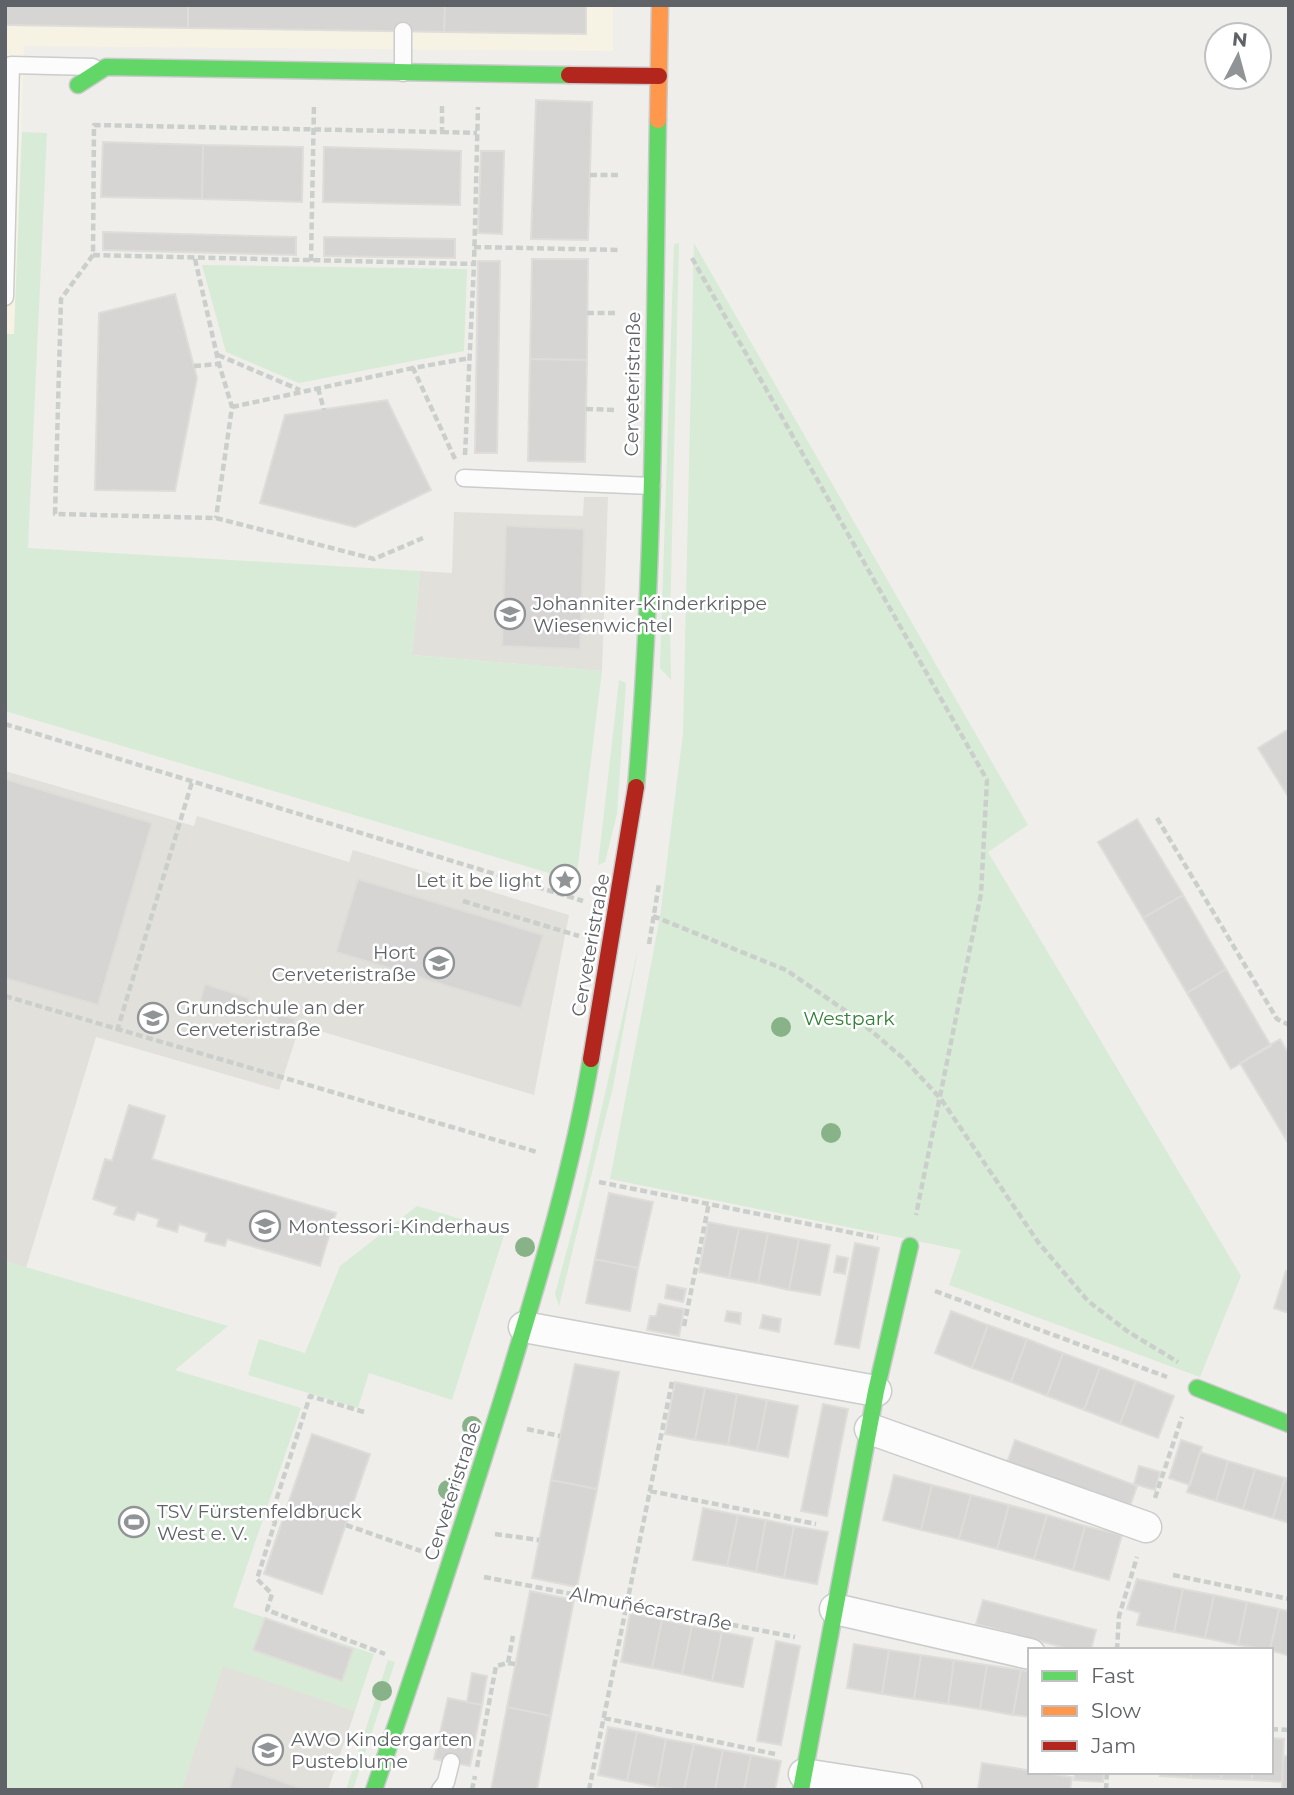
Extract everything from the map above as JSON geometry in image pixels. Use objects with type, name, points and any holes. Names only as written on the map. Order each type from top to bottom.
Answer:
[{"type":"street","name":"Cerveteristraße","points":[[376,1789],[452,1562],[554,1230],[580,1124],[635,798],[645,684],[652,486],[660,5]]},
{"type":"street","points":[[78,85],[106,67],[659,76]]},
{"type":"street","points":[[907,1790],[804,1774],[876,1391],[910,1246]]},
{"type":"street","points":[[524,1327],[876,1391]]},
{"type":"street","points":[[1195,1387],[1289,1424]]},
{"type":"street","points":[[870,1429],[1146,1527]]},
{"type":"street","points":[[835,1608],[1028,1654]]},
{"type":"lane","points":[[403,31],[403,72]]},
{"type":"lane","points":[[5,297],[11,65],[106,67]]},
{"type":"lane","points":[[464,478],[652,486]]},
{"type":"lane","points":[[440,1790],[446,1782],[451,1762]]},
{"type":"path","points":[[442,105],[442,132]]},
{"type":"path","points":[[464,478],[478,106]]},
{"type":"path","points":[[423,538],[374,559],[216,518],[55,514],[61,299],[93,255],[94,125],[477,133]]},
{"type":"path","points":[[311,261],[313,129]]},
{"type":"path","points":[[590,175],[620,175]]},
{"type":"path","points":[[474,247],[619,250]]},
{"type":"path","points":[[598,1182],[910,1246],[981,894],[987,780],[687,248]]},
{"type":"path","points":[[93,255],[474,264]]},
{"type":"path","points":[[195,259],[219,363],[233,407],[216,518]]},
{"type":"path","points":[[587,313],[618,313]]},
{"type":"path","points":[[217,355],[301,391]]},
{"type":"path","points":[[233,407],[470,358]]},
{"type":"path","points":[[194,366],[219,363]]},
{"type":"path","points":[[413,368],[464,478]]},
{"type":"path","points":[[318,388],[324,410]]},
{"type":"path","points":[[586,409],[616,410]]},
{"type":"path","points":[[5,724],[589,903]]},
{"type":"path","points":[[117,1031],[192,782]]},
{"type":"path","points":[[1157,818],[1277,1019],[1289,1025]]},
{"type":"path","points":[[463,901],[583,937],[585,926]]},
{"type":"path","points":[[655,916],[786,970],[856,1018],[903,1058],[941,1099],[1038,1242],[1088,1301],[1127,1331],[1193,1371],[1195,1387],[902,1279]]},
{"type":"path","points":[[5,996],[117,1031],[538,1152]]},
{"type":"path","points":[[534,1166],[541,1140]]},
{"type":"path","points":[[589,1790],[709,1203]]},
{"type":"path","points":[[364,1412],[310,1396],[270,1519],[275,1522],[257,1579],[272,1594],[267,1610],[416,1666]]},
{"type":"path","points":[[527,1429],[561,1436]]},
{"type":"path","points":[[650,1491],[851,1531]]},
{"type":"path","points":[[346,1525],[452,1562]]},
{"type":"path","points":[[491,1534],[539,1540]]},
{"type":"path","name":"Almuñécarstraße","points":[[475,1575],[626,1602],[827,1644]]},
{"type":"path","points":[[1173,1575],[1289,1599]]},
{"type":"path","points":[[508,1663],[513,1636]]},
{"type":"path","points":[[472,1790],[496,1666],[515,1664]]},
{"type":"path","points":[[604,1718],[804,1774]]},
{"type":"shaded area","points":[[5,5],[613,5],[613,51],[24,46],[14,335],[5,334]]},
{"type":"shaded area","name":"Johanniter-Kinderkrippe Wiesenwichtel","points":[[584,497],[608,497],[602,671],[412,655],[420,571],[452,573],[454,512],[583,516]]},
{"type":"shaded area","name":"Grundschule an der Cerveteristraße","points":[[5,771],[194,826],[197,816],[349,862],[353,850],[569,915],[534,1095],[300,1025],[279,1090],[96,1037],[26,1268],[5,1261]]},
{"type":"shaded area","name":"AWO Kindergarten Pusteblume","points":[[223,1665],[355,1711],[328,1790],[181,1790]]},
{"type":"green space","points":[[22,132],[47,133],[28,548],[420,571],[412,655],[602,671],[576,881],[5,711],[5,334],[14,334]]},
{"type":"green space","points":[[679,243],[671,680],[660,668],[674,244]]},
{"type":"green space","name":"Westpark","points":[[694,243],[1028,825],[988,852],[1241,1276],[1200,1377],[949,1285],[961,1250],[610,1179],[660,917],[683,733]]},
{"type":"green space","points":[[202,265],[467,269],[464,351],[299,383],[226,352]]},
{"type":"green space","points":[[619,680],[626,683],[617,814],[605,862],[598,865]]},
{"type":"green space","points":[[638,949],[613,1087],[559,1306],[555,1294],[582,1194]]},
{"type":"green space","points":[[417,1206],[505,1232],[452,1400],[369,1373],[358,1408],[248,1375],[259,1339],[305,1353],[340,1266]]},
{"type":"green space","name":"TSV Fürstenfeldbruck West e. V.","points":[[5,1261],[228,1326],[175,1370],[301,1408],[233,1607],[374,1654],[355,1711],[223,1666],[181,1790],[5,1790]]},
{"type":"green space","points":[[388,1660],[395,1662],[353,1790],[346,1790]]},
{"type":"building","points":[[5,5],[188,5],[188,28],[5,25]]},
{"type":"building","points":[[188,5],[445,5],[444,32],[188,28]]},
{"type":"building","points":[[445,5],[586,5],[586,34],[444,32]]},
{"type":"building","points":[[536,100],[592,102],[588,240],[531,239]]},
{"type":"building","points":[[103,142],[203,145],[202,199],[101,197]]},
{"type":"building","points":[[203,145],[303,147],[302,202],[202,199]]},
{"type":"building","points":[[324,147],[461,151],[460,205],[323,202]]},
{"type":"building","points":[[481,151],[504,151],[502,234],[478,233]]},
{"type":"building","points":[[103,232],[296,237],[296,255],[103,250]]},
{"type":"building","points":[[324,237],[455,239],[455,258],[324,256]]},
{"type":"building","points":[[532,259],[588,259],[587,360],[530,359]]},
{"type":"building","points":[[478,261],[500,261],[497,453],[475,453]]},
{"type":"building","points":[[175,294],[197,378],[175,491],[95,490],[99,313]]},
{"type":"building","points":[[530,359],[587,360],[585,462],[528,461]]},
{"type":"building","points":[[387,400],[431,490],[355,527],[260,503],[285,415]]},
{"type":"building","points":[[506,526],[584,529],[580,649],[502,646]]},
{"type":"building","points":[[1289,729],[1289,798],[1258,748]]},
{"type":"building","points":[[5,779],[152,823],[98,1005],[5,978]]},
{"type":"building","points":[[1137,819],[1183,895],[1143,918],[1098,842]]},
{"type":"building","points":[[358,879],[543,935],[521,1008],[336,952]]},
{"type":"building","points":[[1183,895],[1226,969],[1187,993],[1143,918]]},
{"type":"building","points":[[1226,969],[1271,1046],[1231,1069],[1187,993]]},
{"type":"building","points":[[205,984],[249,998],[244,1015],[200,1001]]},
{"type":"building","points":[[279,1014],[295,1019],[293,1028],[276,1023]]},
{"type":"building","points":[[1280,1039],[1289,1054],[1287,1141],[1240,1063]]},
{"type":"building","points":[[129,1105],[165,1116],[152,1159],[336,1213],[320,1266],[227,1239],[225,1246],[205,1241],[207,1233],[179,1224],[177,1232],[157,1226],[159,1219],[137,1212],[134,1220],[114,1214],[117,1207],[93,1199],[105,1159],[112,1161]]},
{"type":"building","points":[[609,1193],[653,1202],[638,1268],[595,1259]]},
{"type":"building","points":[[708,1222],[739,1228],[729,1278],[699,1272]]},
{"type":"building","points":[[739,1228],[768,1233],[758,1283],[729,1278]]},
{"type":"building","points":[[768,1233],[799,1239],[789,1290],[758,1283]]},
{"type":"building","points":[[799,1239],[830,1245],[820,1295],[789,1290]]},
{"type":"building","points":[[855,1243],[879,1248],[859,1348],[835,1344]]},
{"type":"building","points":[[837,1256],[848,1258],[845,1274],[834,1272]]},
{"type":"building","points":[[595,1259],[638,1268],[630,1311],[586,1303]]},
{"type":"building","points":[[1286,1271],[1289,1272],[1289,1313],[1274,1308]]},
{"type":"building","points":[[667,1285],[686,1289],[683,1302],[665,1298]]},
{"type":"building","points":[[659,1304],[684,1309],[679,1336],[647,1330],[650,1316],[656,1316]]},
{"type":"building","points":[[727,1311],[741,1313],[740,1324],[725,1321]]},
{"type":"building","points":[[951,1311],[988,1325],[972,1368],[935,1353]]},
{"type":"building","points":[[763,1315],[781,1319],[779,1332],[760,1328]]},
{"type":"building","points":[[988,1325],[1027,1339],[1011,1382],[972,1368]]},
{"type":"building","points":[[1027,1339],[1063,1353],[1047,1396],[1011,1382]]},
{"type":"building","points":[[1063,1353],[1100,1367],[1084,1410],[1047,1396]]},
{"type":"building","points":[[575,1364],[619,1372],[597,1489],[551,1480]]},
{"type":"building","points":[[1100,1367],[1136,1381],[1120,1424],[1084,1410]]},
{"type":"building","points":[[1136,1381],[1174,1396],[1158,1438],[1120,1424]]},
{"type":"building","points":[[675,1382],[705,1388],[695,1440],[665,1434]]},
{"type":"building","points":[[705,1388],[737,1394],[728,1445],[695,1440]]},
{"type":"building","points":[[737,1394],[767,1400],[757,1451],[728,1445]]},
{"type":"building","points":[[767,1400],[798,1406],[788,1457],[757,1451]]},
{"type":"building","points":[[823,1404],[848,1409],[827,1516],[801,1511]]},
{"type":"building","points":[[312,1434],[370,1454],[322,1594],[264,1574]]},
{"type":"building","points":[[1015,1440],[1137,1486],[1129,1509],[1007,1463]]},
{"type":"building","points":[[1181,1440],[1202,1447],[1190,1485],[1169,1478]]},
{"type":"building","points":[[1200,1452],[1228,1461],[1216,1501],[1187,1492]]},
{"type":"building","points":[[1228,1461],[1255,1469],[1243,1509],[1216,1501]]},
{"type":"building","points":[[1139,1466],[1160,1472],[1155,1490],[1134,1484]]},
{"type":"building","points":[[1255,1469],[1285,1478],[1273,1518],[1243,1509]]},
{"type":"building","points":[[894,1475],[932,1485],[921,1530],[883,1520]]},
{"type":"building","points":[[1285,1478],[1289,1479],[1289,1523],[1273,1518]]},
{"type":"building","points":[[551,1480],[597,1489],[577,1587],[532,1578]]},
{"type":"building","points":[[932,1485],[971,1495],[959,1539],[921,1530]]},
{"type":"building","points":[[971,1495],[1009,1505],[997,1549],[959,1539]]},
{"type":"building","points":[[1009,1505],[1047,1515],[1034,1559],[997,1549]]},
{"type":"building","points":[[703,1508],[738,1515],[727,1566],[693,1560]]},
{"type":"building","points":[[738,1515],[766,1520],[756,1572],[727,1566]]},
{"type":"building","points":[[1047,1515],[1085,1526],[1073,1570],[1034,1559]]},
{"type":"building","points":[[766,1520],[794,1526],[784,1578],[756,1572]]},
{"type":"building","points":[[794,1526],[828,1532],[817,1584],[784,1578]]},
{"type":"building","points":[[1085,1526],[1122,1535],[1109,1580],[1073,1570]]},
{"type":"building","points":[[1137,1579],[1183,1589],[1174,1632],[1137,1625],[1140,1613],[1127,1609]]},
{"type":"building","points":[[1183,1589],[1214,1595],[1205,1638],[1174,1632]]},
{"type":"building","points":[[530,1591],[574,1600],[551,1716],[507,1707]]},
{"type":"building","points":[[1214,1595],[1247,1602],[1238,1645],[1205,1638]]},
{"type":"building","points":[[983,1600],[1096,1630],[1092,1648],[1066,1648],[976,1624]]},
{"type":"building","points":[[1247,1602],[1279,1609],[1270,1648],[1238,1645]]},
{"type":"building","points":[[1279,1609],[1289,1611],[1289,1656],[1270,1648]]},
{"type":"building","points":[[630,1613],[662,1620],[652,1668],[621,1662]]},
{"type":"building","points":[[265,1618],[353,1649],[342,1681],[253,1650]]},
{"type":"building","points":[[662,1620],[692,1626],[682,1674],[652,1668]]},
{"type":"building","points":[[692,1626],[722,1632],[712,1681],[682,1674]]},
{"type":"building","points":[[722,1632],[753,1638],[743,1687],[712,1681]]},
{"type":"building","points":[[776,1641],[800,1646],[781,1745],[757,1741]]},
{"type":"building","points":[[854,1644],[889,1650],[882,1694],[847,1688]]},
{"type":"building","points":[[889,1650],[921,1655],[914,1699],[882,1694]]},
{"type":"building","points":[[921,1655],[954,1660],[948,1704],[914,1699]]},
{"type":"building","points":[[954,1660],[987,1665],[980,1709],[948,1704]]},
{"type":"building","points":[[987,1665],[1021,1670],[1013,1715],[980,1709]]},
{"type":"building","points":[[1021,1670],[1028,1672],[1028,1717],[1013,1715]]},
{"type":"building","points":[[472,1673],[487,1676],[482,1705],[467,1702]]},
{"type":"building","points":[[448,1698],[482,1705],[470,1766],[434,1759]]},
{"type":"building","points":[[507,1707],[551,1716],[537,1790],[491,1790]]},
{"type":"building","points":[[608,1727],[637,1732],[627,1781],[598,1775]]},
{"type":"building","points":[[637,1732],[666,1739],[657,1787],[627,1781]]},
{"type":"building","points":[[1273,1738],[1284,1739],[1282,1782],[1252,1780],[1252,1774],[1273,1774]]},
{"type":"building","points":[[666,1739],[694,1744],[684,1790],[657,1787]]},
{"type":"building","points":[[694,1744],[723,1750],[715,1790],[684,1790]]},
{"type":"building","points":[[723,1750],[751,1755],[744,1790],[715,1790]]},
{"type":"building","points":[[751,1755],[781,1761],[775,1790],[744,1790]]},
{"type":"building","points":[[1283,1756],[1289,1756],[1289,1790],[1282,1790]]},
{"type":"building","points":[[982,1763],[1028,1770],[1028,1774],[1072,1777],[1070,1790],[978,1789]]},
{"type":"building","points":[[236,1766],[306,1790],[229,1790]]},
{"type":"building","points":[[1075,1774],[1104,1774],[1103,1782],[1074,1780]]},
{"type":"building","points":[[1191,1774],[1191,1778],[1160,1776]]},
{"type":"building","points":[[1191,1774],[1222,1774],[1221,1779],[1191,1778]]},
{"type":"building","points":[[1222,1774],[1252,1774],[1252,1780],[1221,1779]]},
{"type":"traffic: fast","points":[[78,85],[106,67],[569,75]]},
{"type":"traffic: fast","points":[[636,787],[650,537],[658,120]]},
{"type":"traffic: fast","points":[[374,1790],[458,1539],[531,1306],[564,1183],[591,1059]]},
{"type":"traffic: fast","points":[[801,1790],[876,1391],[910,1246]]},
{"type":"traffic: fast","points":[[1197,1388],[1289,1424]]},
{"type":"traffic: slow","points":[[658,120],[660,5]]},
{"type":"traffic: jam","points":[[569,75],[659,76]]},
{"type":"traffic: jam","points":[[591,1059],[636,787]]},
{"type":"place","name":"Johanniter-Kinderkrippe Wiesenwichtel","points":[[510,614]]},
{"type":"place","name":"Let it be light","points":[[565,880]]},
{"type":"place","name":"Hort Cerveteristraße","points":[[439,963]]},
{"type":"place","name":"Grundschule an der Cerveteristraße","points":[[153,1018]]},
{"type":"place","name":"Montessori-Kinderhaus","points":[[265,1226]]},
{"type":"place","name":"TSV Fürstenfeldbruck West e. V.","points":[[134,1522]]},
{"type":"place","name":"AWO Kindergarten Pusteblume","points":[[268,1750]]}]
